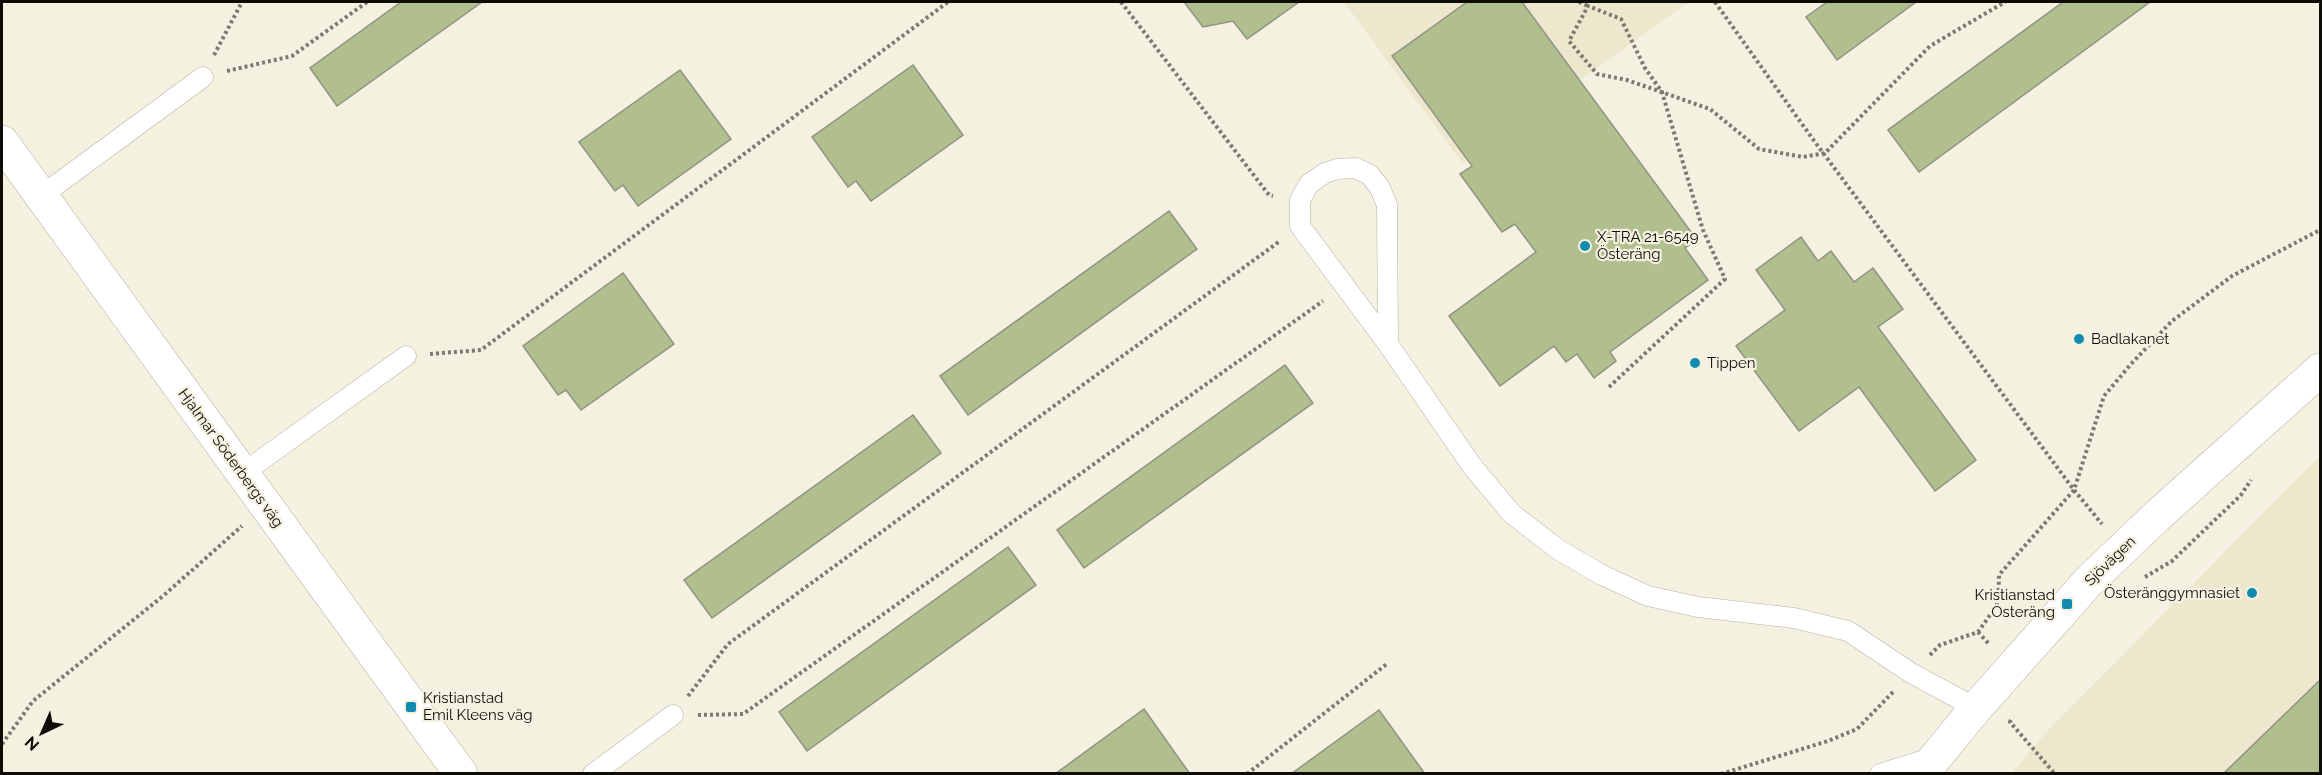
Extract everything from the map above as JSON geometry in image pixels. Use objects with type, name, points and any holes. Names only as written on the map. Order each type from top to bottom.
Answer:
[{"type":"street","name":"Hjalmar Söderbergs väg","points":[[2,142],[461,774]]},
{"type":"street","name":"Sjövägen","points":[[1928,766],[2067,604],[2123,549],[2320,370]]},
{"type":"lane","points":[[41,196],[202,77]]},
{"type":"lane","points":[[1388,344],[1387,205],[1380,188],[1370,175],[1356,168],[1337,169],[1325,173],[1309,184],[1300,200],[1300,226],[1388,344],[1472,466],[1511,513],[1559,550],[1648,596],[1698,607],[1794,618],[1848,631],[1911,673],[1976,708]]},
{"type":"lane","points":[[243,473],[406,356]]},
{"type":"lane","points":[[593,774],[673,715]]},
{"type":"lane","points":[[1880,774],[1928,766]]},
{"type":"path","points":[[202,77],[242,2]]},
{"type":"path","points":[[202,77],[292,56],[367,2]]},
{"type":"path","points":[[406,356],[482,350],[948,2]]},
{"type":"path","points":[[1121,2],[1269,195],[1300,200]]},
{"type":"path","points":[[1579,2],[1621,19],[1645,68],[1662,92],[1703,230],[1725,279],[1609,387]]},
{"type":"path","points":[[1715,2],[1812,138],[2074,490],[2123,549]]},
{"type":"path","points":[[1587,6],[1569,41],[1597,74],[1628,80],[1710,109],[1759,150],[1803,157],[1825,153],[1930,46],[2005,2]]},
{"type":"path","points":[[673,715],[728,644],[1300,226]]},
{"type":"path","points":[[1721,774],[1827,741],[1857,729],[1940,645],[1978,632],[1998,604],[1999,575],[2074,490],[2104,396],[2172,321],[2232,276],[2320,230]]},
{"type":"path","points":[[673,715],[743,714],[1345,286]]},
{"type":"path","points":[[2,744],[33,701],[162,596],[266,505]]},
{"type":"path","points":[[1246,774],[1388,663]]},
{"type":"shaded area","points":[[1344,2],[1689,2],[1463,164]]},
{"type":"shaded area","name":"Österänggymnasiet","points":[[2320,456],[2320,773],[2011,774],[2048,730]]},
{"type":"building","points":[[401,2],[482,2],[337,106],[310,68]]},
{"type":"building","points":[[1184,2],[1299,2],[1247,39],[1233,21],[1203,27]]},
{"type":"building","points":[[1467,2],[1522,2],[1697,240],[1685,248],[1708,280],[1610,352],[1616,361],[1594,378],[1577,354],[1566,362],[1554,346],[1500,386],[1449,316],[1536,252],[1515,224],[1502,232],[1460,174],[1472,166],[1392,56]]},
{"type":"building","points":[[1827,2],[1916,2],[1837,60],[1806,17]]},
{"type":"building","points":[[2063,2],[2150,2],[1919,172],[1888,130]]},
{"type":"building","points":[[913,65],[963,135],[871,201],[856,181],[848,187],[812,137]]},
{"type":"building","points":[[680,70],[731,139],[638,206],[623,185],[615,191],[579,142]]},
{"type":"building","points":[[1169,211],[1197,249],[968,415],[940,376]]},
{"type":"building","points":[[1801,237],[1818,261],[1831,251],[1854,282],[1873,268],[1903,309],[1878,327],[1976,460],[1935,491],[1859,387],[1799,431],[1736,346],[1785,310],[1756,270]]},
{"type":"building","points":[[623,273],[674,344],[581,410],[566,390],[558,395],[523,346]]},
{"type":"building","points":[[1285,365],[1313,403],[1084,568],[1057,530]]},
{"type":"building","points":[[913,415],[941,453],[712,618],[684,580]]},
{"type":"building","points":[[1008,547],[1036,585],[807,751],[779,712]]},
{"type":"building","points":[[2320,680],[2320,774],[2223,774]]},
{"type":"building","points":[[1144,709],[1190,774],[1055,774]]},
{"type":"building","points":[[1379,710],[1425,774],[1291,774]]},
{"type":"place","name":"X-TRA 21-6549 Österäng","points":[[1585,246]]},
{"type":"place","name":"Badlakanet","points":[[2079,339]]},
{"type":"place","name":"Tippen","points":[[1695,363]]},
{"type":"place","name":"Österänggymnasiet","points":[[2252,593]]},
{"type":"place","name":"Kristianstad Österäng","points":[[2067,604]]},
{"type":"place","name":"Kristianstad Emil Kleens väg","points":[[411,707]]}]
